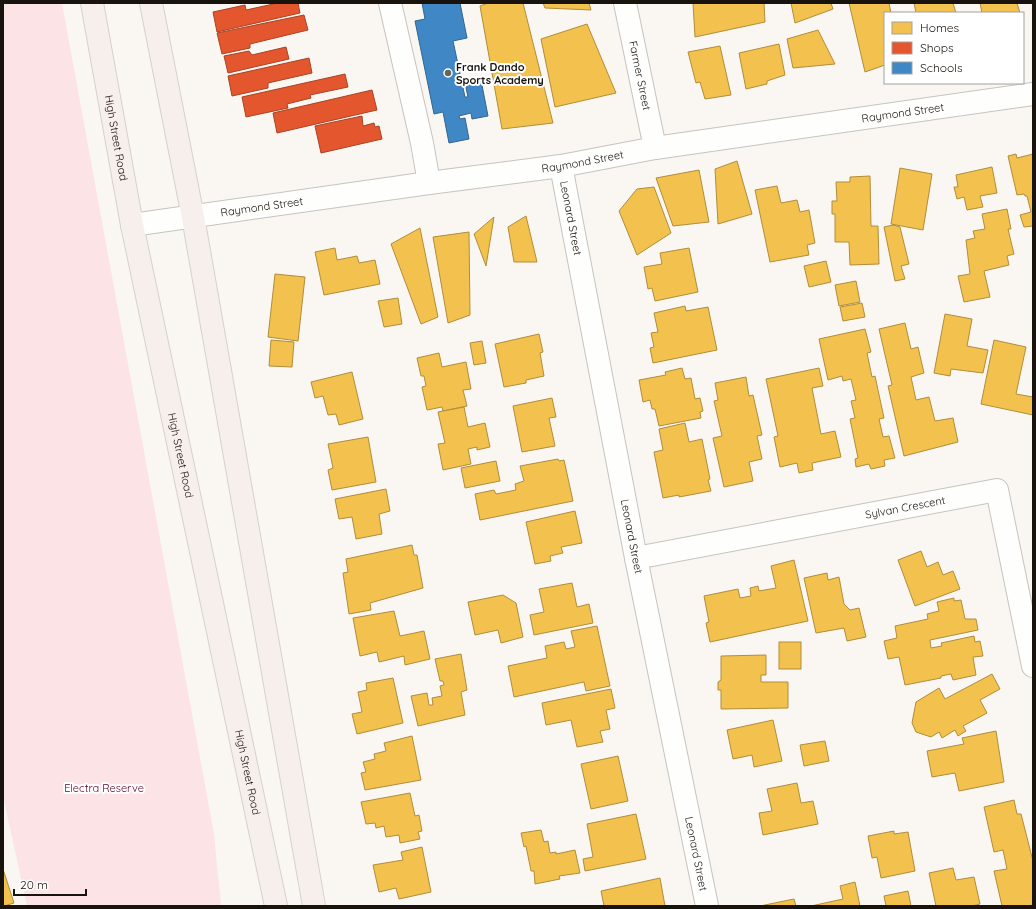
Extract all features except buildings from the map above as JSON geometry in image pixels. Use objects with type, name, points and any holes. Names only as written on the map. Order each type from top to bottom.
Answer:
[{"type":"main road","name":"High Street Road","points":[[92,3],[132,225],[274,902]]},
{"type":"main road","points":[[151,3],[193,217],[314,906]]},
{"type":"street","points":[[390,3],[422,144],[429,183]]},
{"type":"street","name":"Farmer Street","points":[[625,3],[655,148]]},
{"type":"street","name":"Raymond Street","points":[[132,225],[561,166],[655,148],[1033,94]]},
{"type":"street","name":"Leonard Street","points":[[561,166],[636,558],[707,906]]},
{"type":"street","name":"Sylvan Crescent","points":[[636,558],[996,490],[1033,666]]},
{"type":"green space","name":"Electra Reserve","points":[[3,3],[62,3],[214,834],[221,906],[27,906],[3,796]]},
{"type":"place","name":"Frank Dando Sports Academy","points":[[448,73]]}]
